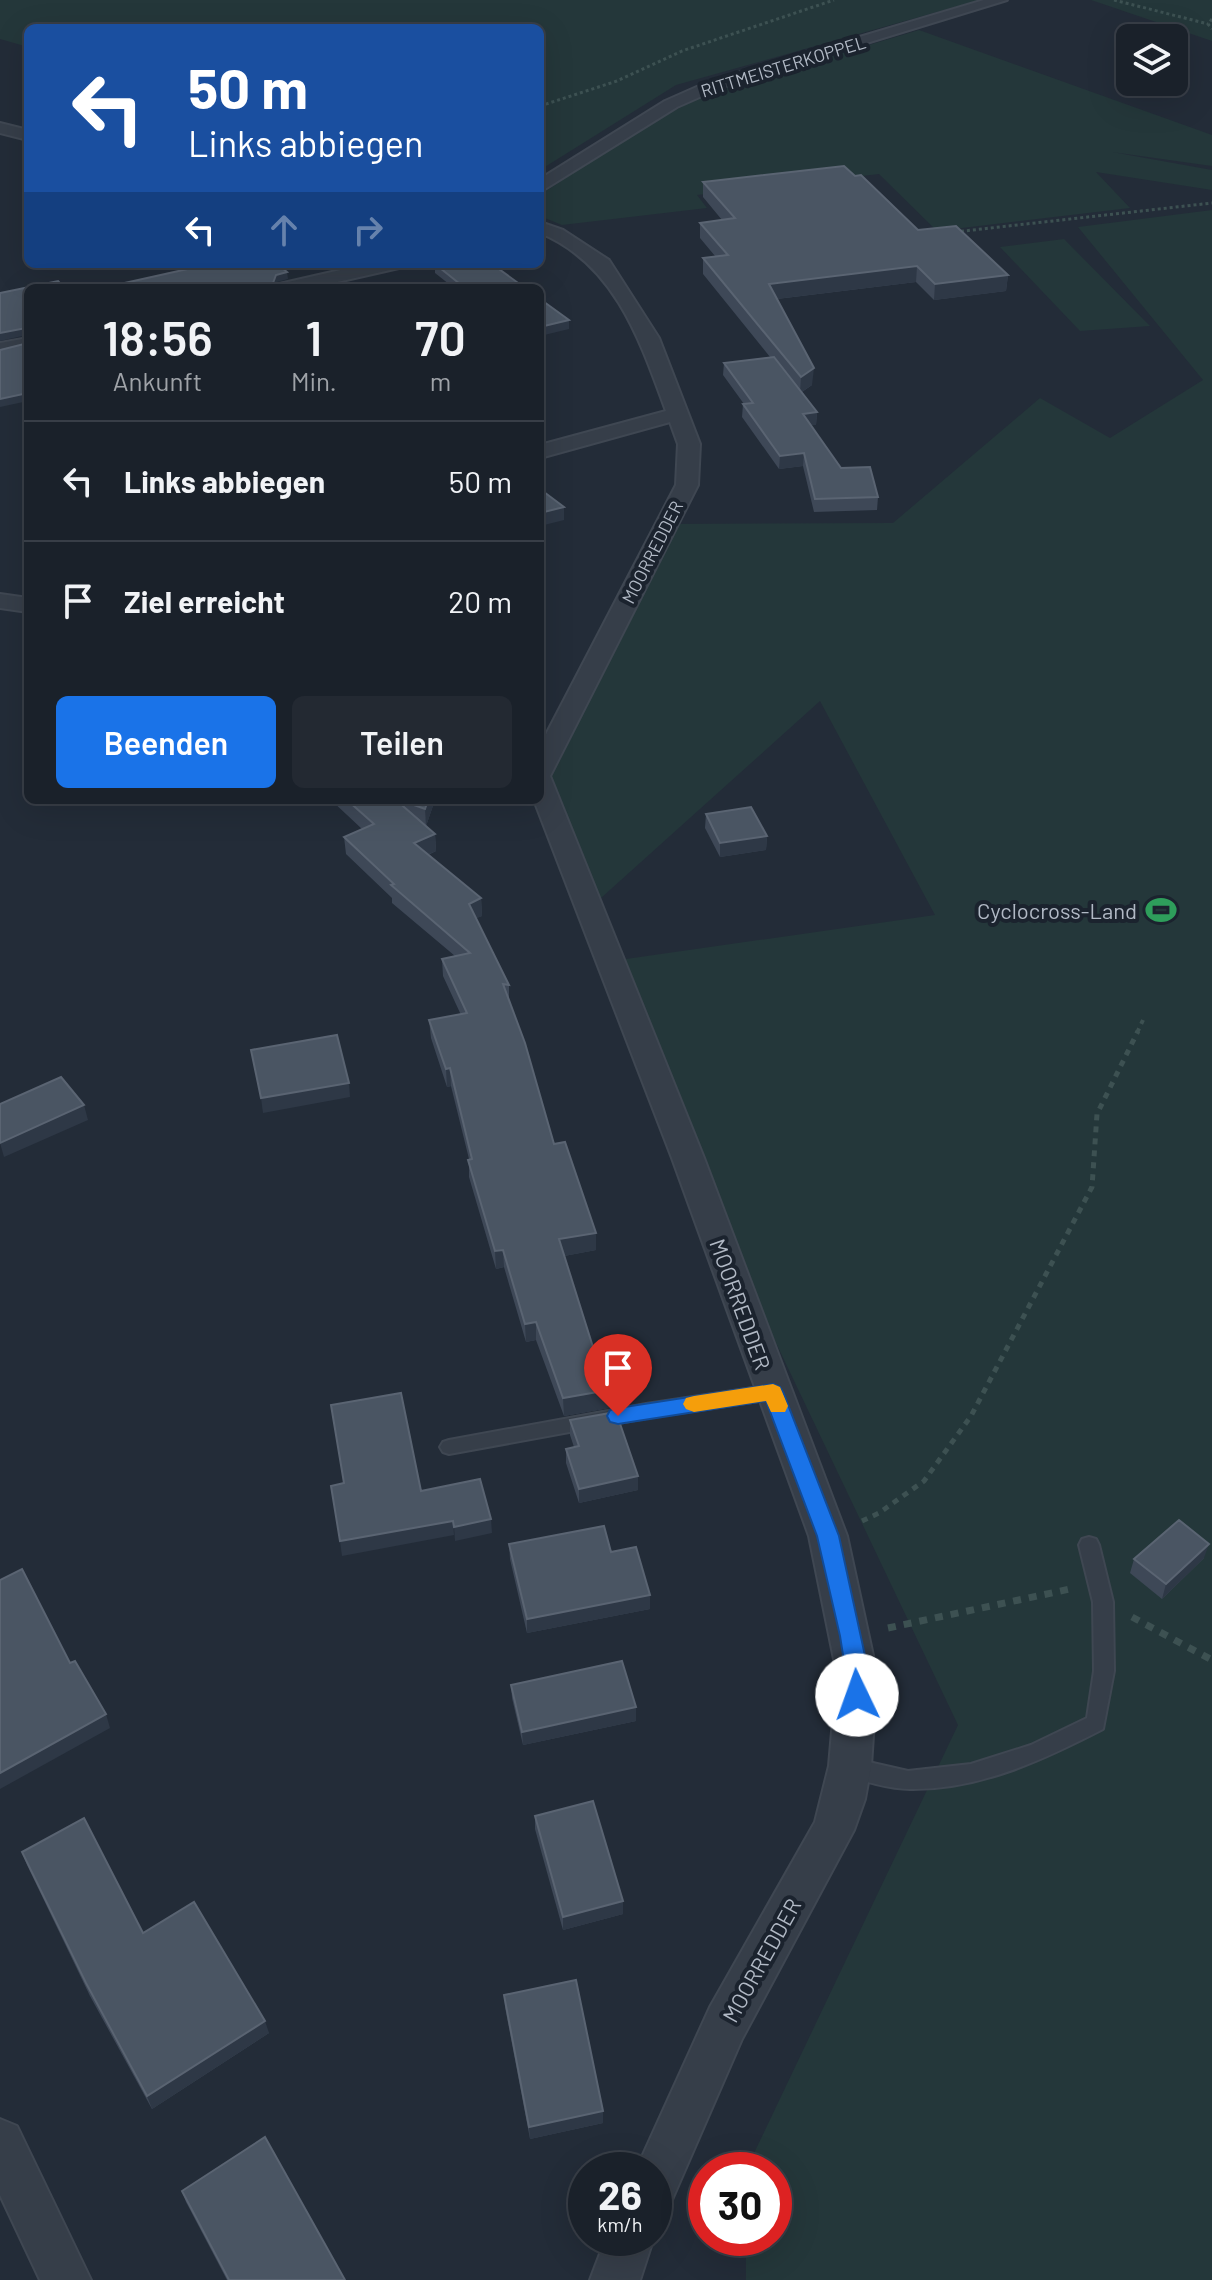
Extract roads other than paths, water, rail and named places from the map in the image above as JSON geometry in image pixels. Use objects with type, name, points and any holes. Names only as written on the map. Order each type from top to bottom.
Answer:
[{"type":"street","name":"RITTMEISTERKOPPEL","points":[[544,184],[671,104],[714,85],[1000,0]]},
{"type":"street","points":[[0,128],[24,134]]},
{"type":"street","name":"MOORREDDER","points":[[544,229],[602,264],[649,338],[689,444],[687,485],[544,763]]},
{"type":"street","points":[[304,284],[374,268]]},
{"type":"street","points":[[0,349],[24,345]]},
{"type":"street","points":[[544,451],[677,414]]},
{"type":"street","points":[[0,601],[24,604]]},
{"type":"street","name":"MOORREDDER","points":[[544,791],[688,1158],[828,1536],[857,1674],[850,1766],[844,1799],[833,1830],[726,2023],[669,2152]]},
{"type":"street","points":[[0,2143],[66,2280]]},
{"type":"street","points":[[615,2280],[624,2256]]},
{"type":"lane","points":[[449,1447],[646,1411],[773,1392]]},
{"type":"lane","points":[[850,1766],[908,1780],[971,1773],[1036,1753],[1096,1723],[1104,1671],[1103,1602],[1089,1545]]},
{"type":"place","name":"Cyclocross-Land","points":[[1161,910]]}]
